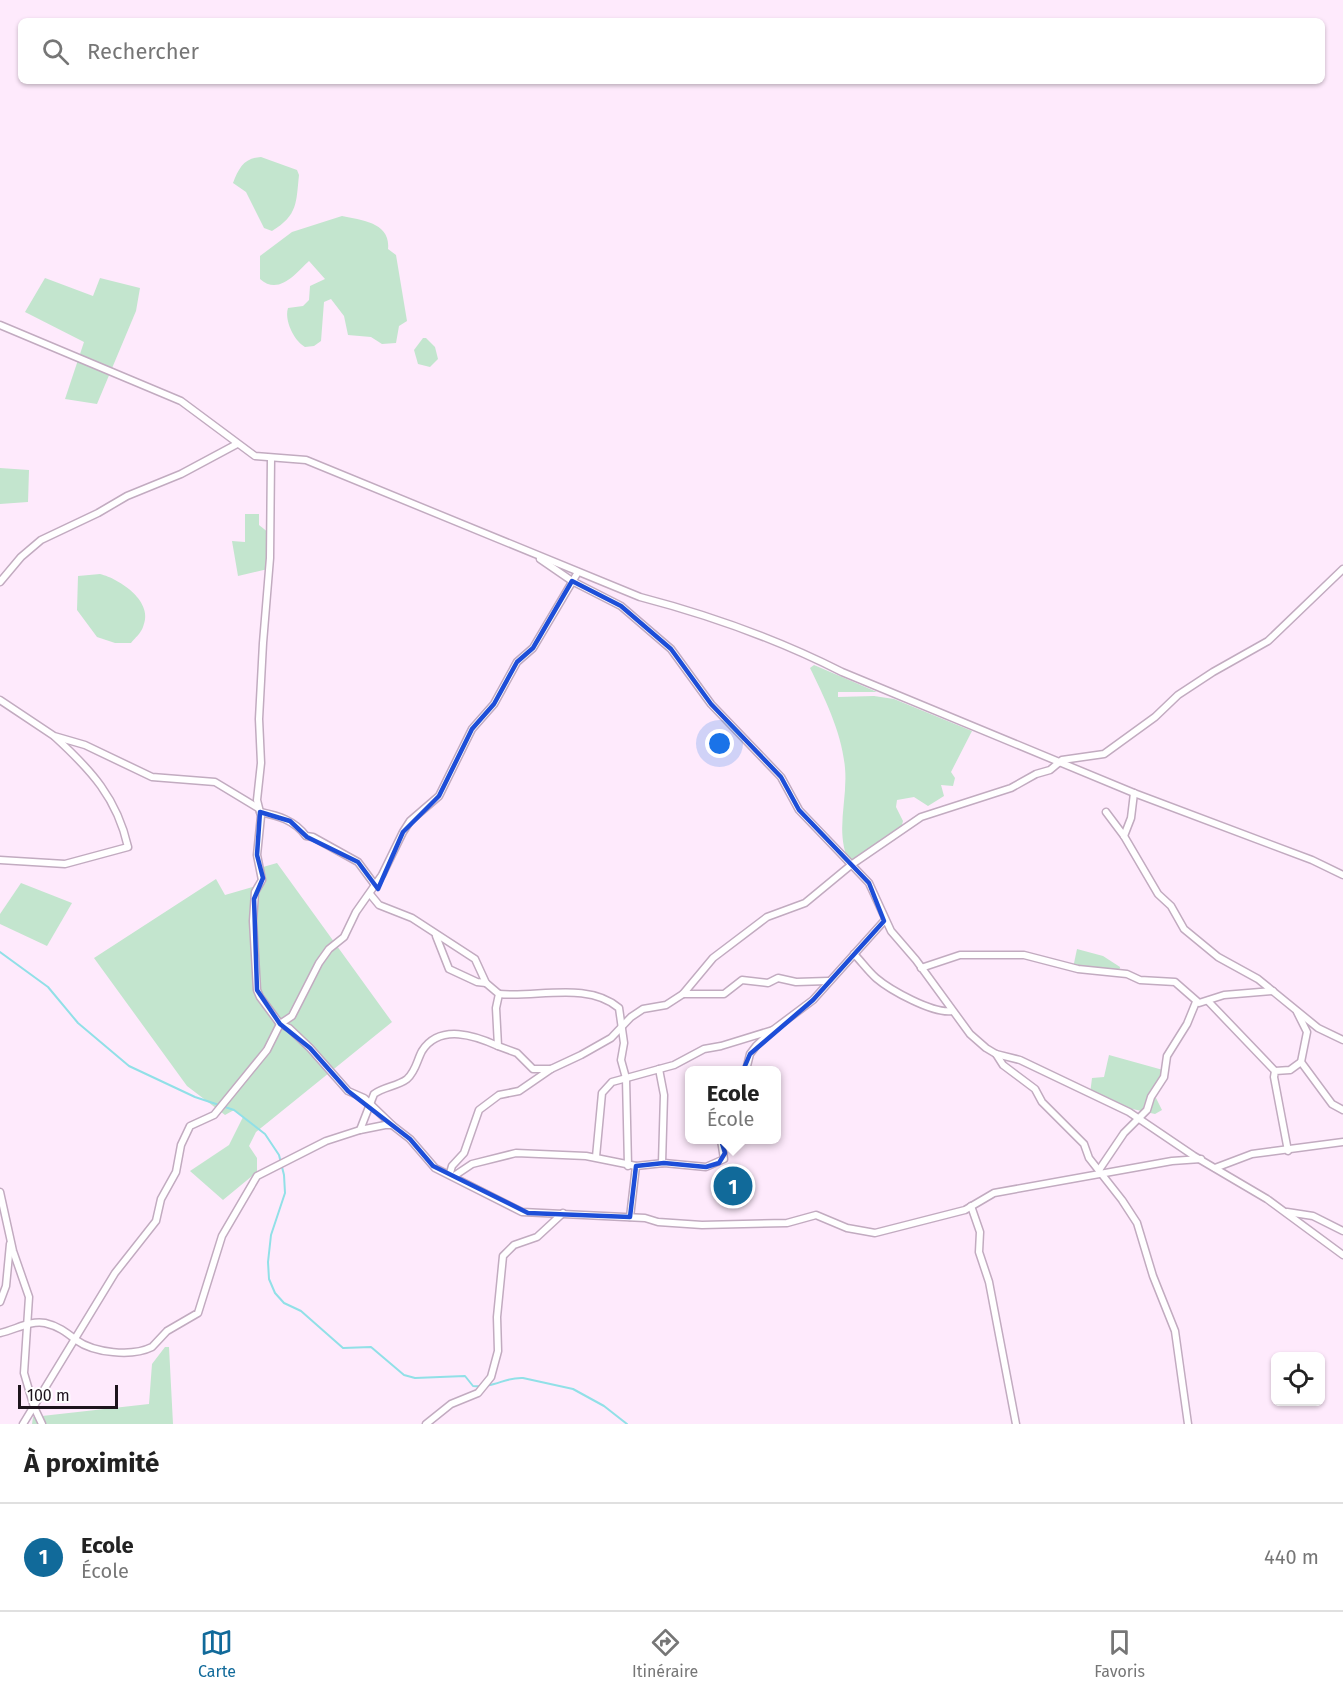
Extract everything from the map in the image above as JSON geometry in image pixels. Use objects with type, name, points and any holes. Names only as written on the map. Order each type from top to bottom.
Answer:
[{"type":"street","points":[[0,325],[181,401],[255,456],[306,460],[578,572],[808,654],[842,672],[1134,793],[1312,860],[1343,875]]},
{"type":"street","points":[[0,582],[21,557],[41,540],[98,513],[127,496],[181,474],[237,444]]},
{"type":"street","points":[[271,458],[270,558],[258,719],[261,763],[257,855],[262,880],[255,892],[253,921],[257,990],[280,1024],[289,1028],[310,1048],[348,1091],[369,1103],[373,1110],[410,1139],[433,1166],[522,1212],[630,1217],[673,1224],[742,1226],[787,1223],[816,1215],[847,1228],[875,1233],[955,1213],[994,1193],[1172,1161],[1201,1159]]},
{"type":"street","points":[[541,557],[542,561],[572,581],[621,606],[671,649],[711,704],[781,777],[798,810],[869,884],[884,921],[970,1034],[996,1054],[1003,1065],[1035,1089],[1042,1102],[1084,1144],[1089,1158],[1137,1223],[1156,1286],[1175,1331],[1188,1424]]},
{"type":"street","points":[[452,1174],[452,1166],[464,1153],[479,1110],[499,1095],[519,1091],[551,1069],[591,1050],[643,1009],[659,1008],[682,994],[713,958],[767,917],[805,903],[851,865],[921,817],[1011,788],[1036,774],[1050,770],[1060,762],[1104,754],[1155,717],[1178,695],[1212,672],[1268,641],[1343,569]]},
{"type":"street","points":[[23,1424],[115,1273],[156,1221],[161,1199],[176,1172],[181,1145],[190,1126],[214,1115],[267,1050],[280,1024],[292,1016],[319,963],[329,949],[344,936],[410,821],[439,796],[472,729],[494,704],[517,662],[533,648],[578,572]]},
{"type":"street","points":[[0,700],[54,736],[92,774],[119,813],[128,847],[66,864],[0,860]]},
{"type":"street","points":[[54,736],[85,746],[152,777],[214,782],[259,810],[290,821],[308,837],[313,837],[358,862],[375,885]]},
{"type":"street","points":[[1124,836],[1134,793]]},
{"type":"street","points":[[1106,812],[1124,836],[1140,867],[1158,894],[1171,906],[1184,929],[1218,957],[1258,979],[1318,1028],[1343,1040]]},
{"type":"street","points":[[370,894],[379,905],[412,918],[436,936],[475,959],[486,983],[499,994],[573,993],[598,997],[619,1008],[622,1027],[621,1060],[626,1078],[628,1166]]},
{"type":"street","points":[[747,1066],[750,1054],[773,1030],[813,1000],[884,921]]},
{"type":"street","points":[[436,936],[449,969],[477,982],[486,983]]},
{"type":"street","points":[[854,954],[873,976],[893,989],[932,1008],[952,1011]]},
{"type":"street","points":[[921,968],[960,954],[1024,955],[1078,969],[1127,974],[1145,981],[1175,982],[1196,1002],[1208,1001],[1224,995],[1273,991]]},
{"type":"street","points":[[682,994],[724,994],[742,980],[768,983],[778,978],[796,982],[828,981]]},
{"type":"street","points":[[498,1046],[496,1008],[499,994]]},
{"type":"street","points":[[1208,1001],[1275,1071],[1278,1107],[1283,1119],[1288,1151]]},
{"type":"street","points":[[1101,1173],[1124,1133],[1140,1119],[1164,1077],[1167,1056],[1187,1024],[1196,1002]]},
{"type":"street","points":[[1275,1071],[1290,1070],[1301,1062],[1307,1032],[1297,1011]]},
{"type":"street","points":[[596,1157],[602,1093],[612,1082],[689,1059],[704,1049],[773,1030]]},
{"type":"street","points":[[360,1130],[369,1103],[379,1090],[406,1079],[418,1064],[422,1051],[445,1035],[464,1034],[517,1053],[533,1069],[551,1069]]},
{"type":"street","points":[[996,1054],[1020,1060],[1107,1100],[1140,1119],[1284,1212],[1343,1255]]},
{"type":"street","points":[[1301,1062],[1332,1104],[1343,1110]]},
{"type":"street","points":[[659,1069],[664,1095],[662,1163]]},
{"type":"street","points":[[0,1333],[35,1322],[51,1325],[70,1334],[86,1346],[117,1352],[147,1350],[157,1343],[167,1331],[196,1316],[222,1236],[253,1180],[261,1173],[315,1146],[360,1130],[392,1125]]},
{"type":"street","points":[[1215,1168],[1252,1155],[1343,1142]]},
{"type":"street","points":[[452,1174],[472,1164],[516,1154],[539,1152],[559,1157],[596,1157],[628,1166],[662,1163],[711,1167],[724,1159],[722,1144]]},
{"type":"street","points":[[630,1217],[636,1166]]},
{"type":"street","points":[[0,1192],[10,1240],[27,1288],[24,1373],[34,1407],[42,1424]]},
{"type":"street","points":[[971,1206],[980,1232],[979,1252],[989,1282],[1016,1424]]},
{"type":"street","points":[[1284,1212],[1313,1216],[1343,1231]]},
{"type":"street","points":[[426,1424],[451,1404],[478,1393],[491,1377],[498,1351],[497,1317],[504,1256],[514,1245],[537,1237],[563,1213]]},
{"type":"street","points":[[0,1302],[6,1286],[10,1240]]},
{"type":"highlighted area","points":[[572,581],[621,606],[671,649],[711,704],[781,777],[799,810],[869,883],[884,921],[813,1000],[750,1054],[718,1130],[725,1153],[719,1163],[706,1167],[664,1163],[636,1166],[630,1217],[528,1213],[433,1166],[410,1139],[348,1091],[310,1048],[280,1024],[257,990],[254,899],[263,878],[257,855],[260,812],[290,821],[307,837],[358,862],[378,889],[403,832],[439,796],[472,729],[494,704],[517,662],[533,648]]},
{"type":"green space","points":[[261,157],[297,170],[299,175],[296,201],[291,214],[272,231],[264,228],[246,192],[233,183],[246,162]]},
{"type":"green space","points":[[342,216],[366,221],[380,228],[388,240],[388,249],[396,255],[407,321],[399,326],[396,343],[382,344],[371,337],[348,335],[344,316],[331,299],[324,302],[321,341],[314,346],[305,347],[291,330],[287,318],[288,308],[303,306],[309,300],[310,286],[325,279],[309,261],[287,281],[280,284],[267,284],[260,279],[260,256],[292,232]]},
{"type":"green space","points":[[45,278],[93,296],[100,278],[140,288],[136,311],[97,404],[65,399],[84,342],[25,312]]},
{"type":"green space","points":[[423,338],[435,347],[438,359],[430,367],[418,364],[414,350]]},
{"type":"green space","points":[[0,468],[29,470],[28,502],[0,504]]},
{"type":"green space","points":[[245,514],[259,514],[259,525],[269,533],[268,569],[238,576],[232,541],[245,542]]},
{"type":"green space","points":[[100,574],[126,586],[134,593],[144,609],[143,627],[131,643],[115,643],[97,637],[77,610],[78,576]]},
{"type":"green space","points":[[814,665],[877,692],[838,692],[838,697],[874,696],[894,699],[972,731],[951,772],[955,778],[953,786],[941,785],[944,796],[928,806],[914,797],[897,800],[896,807],[903,821],[900,832],[850,864],[845,852],[842,829],[845,780],[843,755],[832,716],[810,668]]},
{"type":"green space","points":[[277,863],[392,1022],[256,1132],[249,1146],[257,1158],[257,1172],[223,1200],[190,1171],[229,1145],[243,1117],[234,1110],[225,1115],[187,1086],[94,958],[216,879],[225,895],[266,883],[263,867]]},
{"type":"green space","points":[[21,883],[72,903],[47,946],[0,924],[0,914]]},
{"type":"green space","points":[[1077,949],[1103,956],[1120,967],[1119,974],[1073,968]]},
{"type":"green space","points":[[1109,1055],[1163,1070],[1150,1098],[1156,1098],[1162,1110],[1155,1114],[1128,1108],[1090,1094],[1092,1078],[1104,1077]]},
{"type":"green space","points":[[165,1347],[169,1347],[173,1424],[32,1424],[33,1417],[149,1404],[152,1364]]},
{"type":"waterway","points":[[0,952],[48,987],[78,1023],[129,1066],[195,1097],[234,1110],[265,1134],[279,1155],[284,1175],[285,1193],[271,1235],[269,1279],[275,1293],[284,1303],[301,1311],[343,1348],[371,1347],[404,1375],[415,1378],[465,1376],[473,1386],[523,1378],[573,1389],[604,1406],[627,1424]]},
{"type":"place","name":"Ecole","points":[[733,1186]]}]
